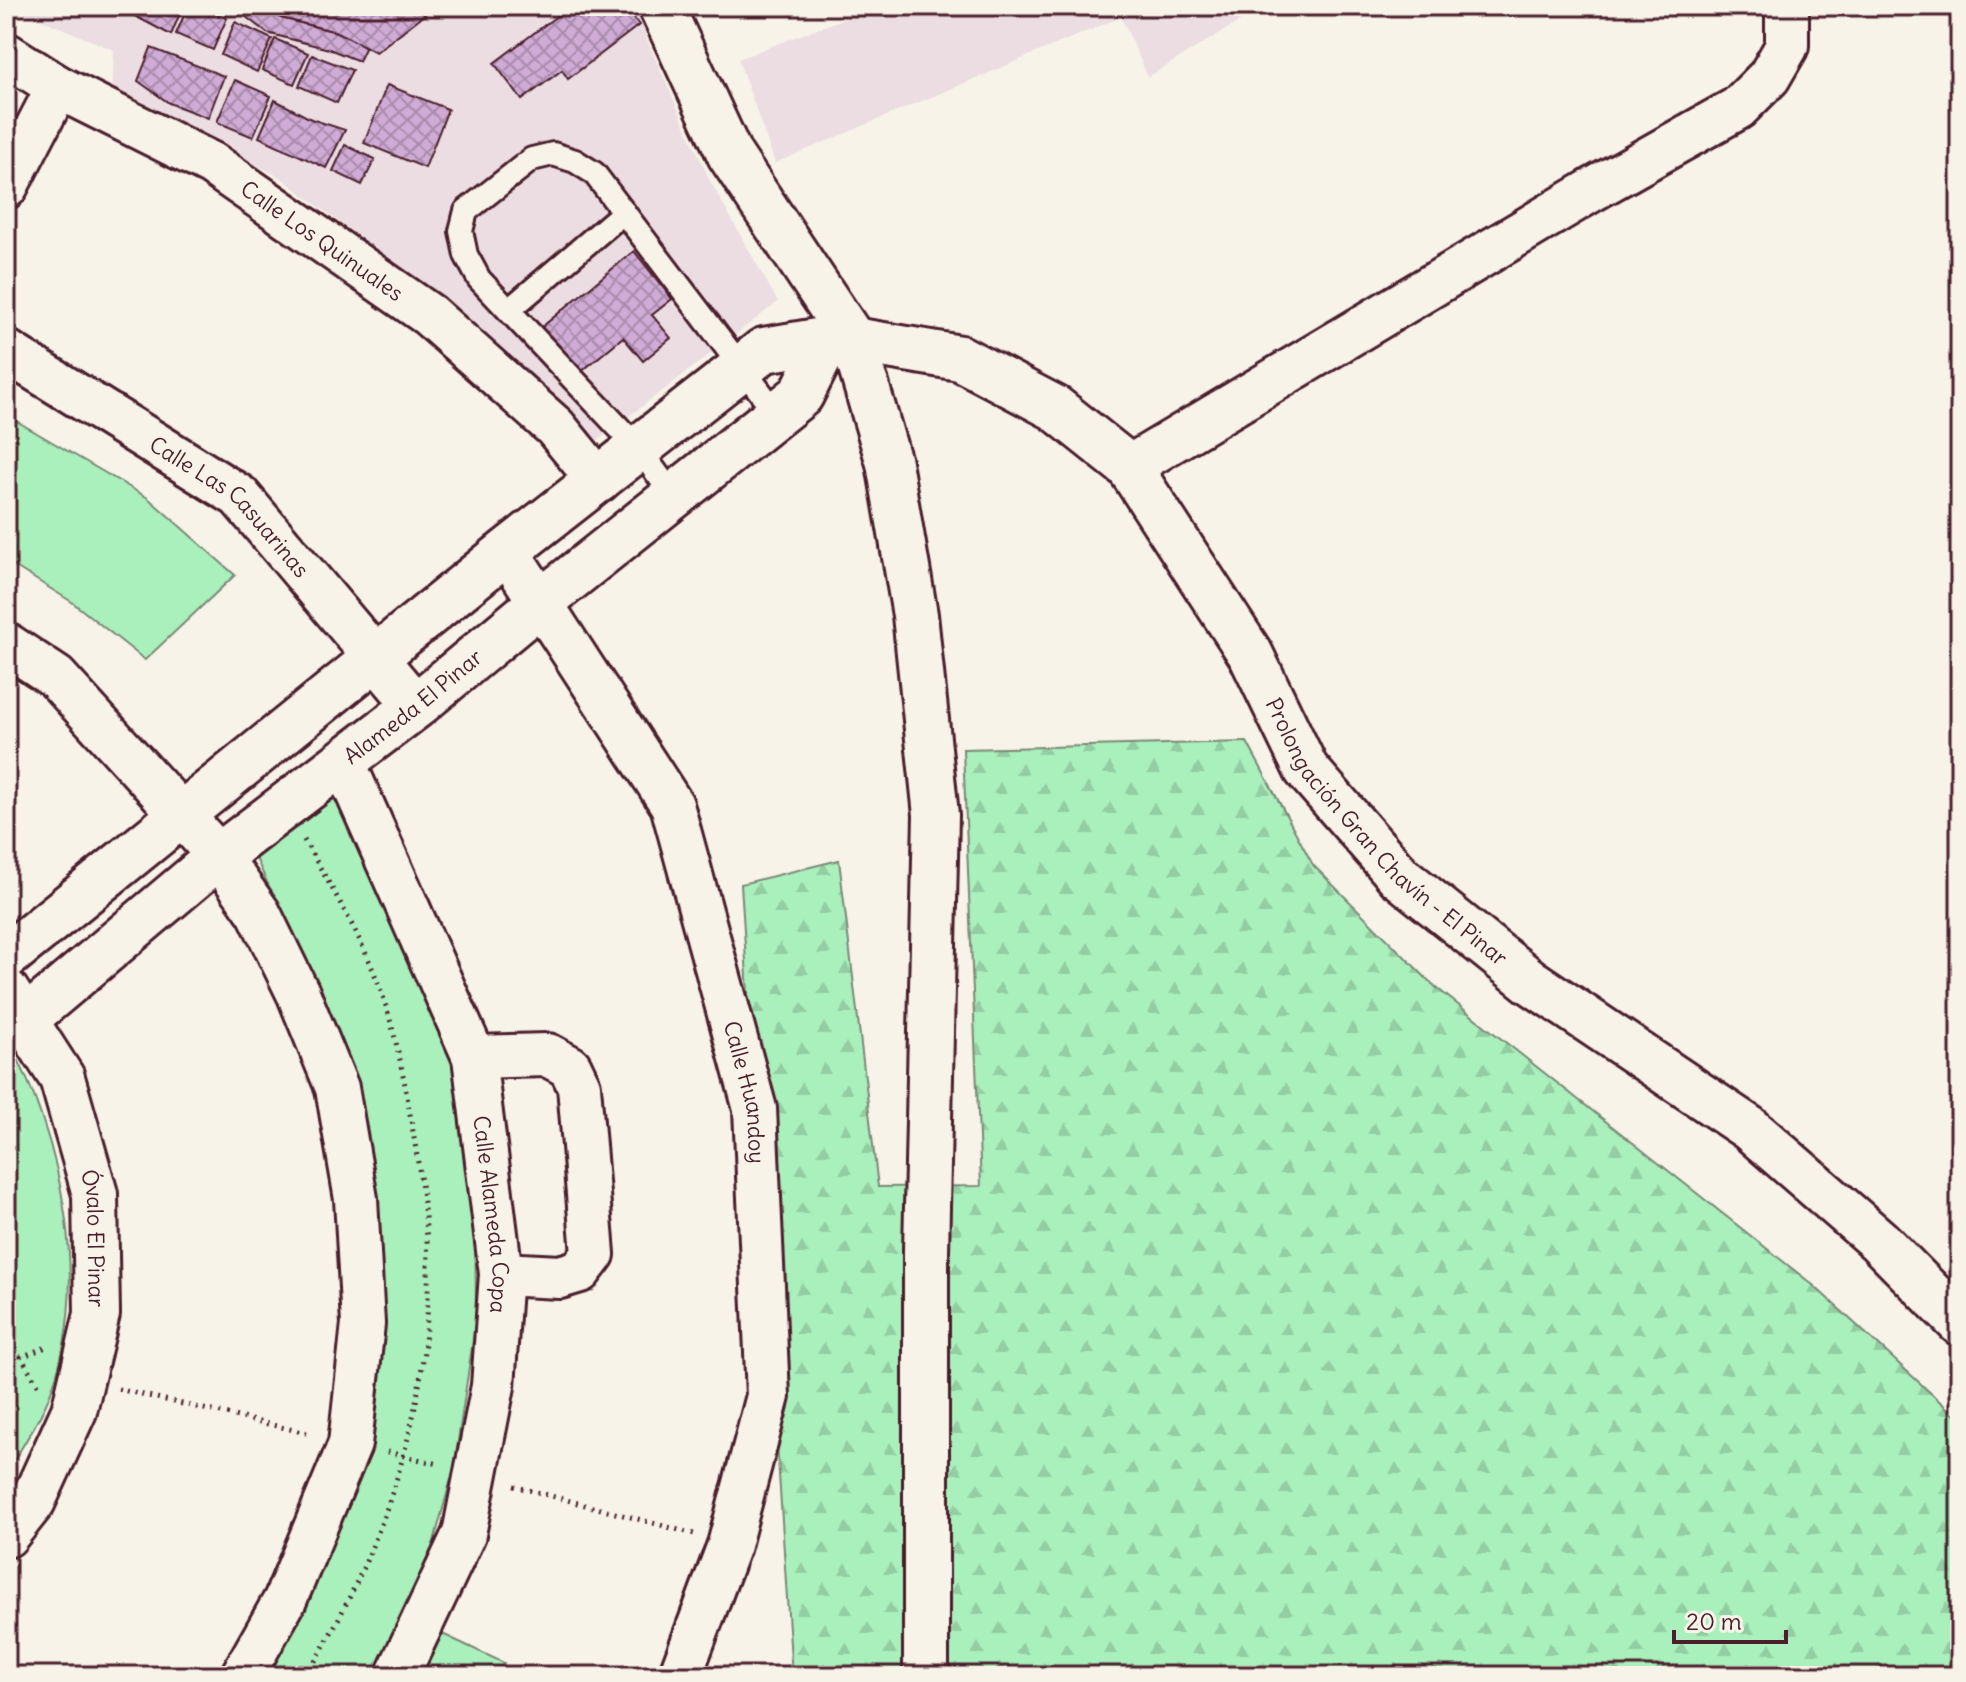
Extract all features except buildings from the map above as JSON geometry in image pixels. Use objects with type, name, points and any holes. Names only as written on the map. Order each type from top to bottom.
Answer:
[{"type":"main road","points":[[661,6],[730,155],[841,340],[889,463],[915,615],[936,815],[926,1251],[926,1676]]},
{"type":"main road","points":[[789,405],[841,340]]},
{"type":"main road","name":"Prolongación Gran Chavín - El Pinar","points":[[752,357],[841,340],[960,358],[1055,408],[1129,467],[1251,655],[1306,769],[1399,876],[1530,981],[1749,1128],[1879,1241],[1960,1323]]},
{"type":"main road","points":[[6,957],[752,357]]},
{"type":"main road","name":"Alameda El Pinar","points":[[16,1005],[344,763],[789,405]]},
{"type":"main road","name":"Óvalo El Pinar","points":[[6,1535],[33,1501],[74,1411],[97,1314],[95,1194],[62,1078],[16,1005]]},
{"type":"street","points":[[1129,467],[1592,190],[1738,108],[1769,77],[1787,46],[1787,6]]},
{"type":"street","name":"Calle Los Quinuales","points":[[6,54],[58,87],[212,164],[429,315],[555,427],[599,481]]},
{"type":"street","points":[[6,187],[58,87]]},
{"type":"street","name":"Calle Las Casuarinas","points":[[6,351],[239,496],[416,706]]},
{"type":"street","name":"Calle Huandoy","points":[[507,551],[672,805],[755,1109],[768,1396],[729,1545],[680,1676]]},
{"type":"street","points":[[6,644],[56,677],[219,856],[259,913],[298,993],[337,1088],[356,1199],[363,1324],[350,1444],[285,1600],[242,1676]]},
{"type":"street","name":"Calle Alameda Copa","points":[[344,763],[474,1057],[501,1274],[493,1386],[464,1534],[397,1676]]},
{"type":"street","points":[[474,1057],[548,1055],[570,1067],[579,1086],[593,1254],[580,1271],[560,1277],[501,1274]]},
{"type":"lane","points":[[675,498],[639,449],[479,279],[466,255],[461,231],[466,211],[532,159],[553,154],[575,161],[594,173],[624,212],[752,357],[789,405]]},
{"type":"lane","points":[[509,310],[624,212]]},
{"type":"path","points":[[6,1353],[21,1357]]},
{"type":"path","points":[[82,1381],[454,1468],[475,1477],[607,1508],[729,1545]]},
{"type":"shaded area","points":[[9,6],[636,6],[647,40],[710,181],[778,302],[589,447],[430,291],[280,177],[112,92],[114,50]]},
{"type":"shaded area","points":[[877,6],[1265,6],[1148,77],[1121,17],[775,163],[738,59]]},
{"type":"green space","points":[[6,415],[148,498],[235,575],[145,660],[72,602],[6,561]]},
{"type":"green space","points":[[1247,742],[1313,865],[1433,985],[1813,1285],[1960,1420],[1960,1676],[792,1676],[741,884],[839,860],[878,1187],[981,1186],[963,749]]},
{"type":"green space","points":[[331,779],[457,1062],[475,1199],[476,1320],[454,1468],[433,1545],[389,1647],[371,1676],[242,1676],[285,1604],[370,1320],[314,984],[248,841]]},
{"type":"green space","points":[[6,1036],[43,1121],[56,1168],[65,1217],[69,1266],[68,1314],[60,1360],[46,1404],[6,1474]]},
{"type":"green space","points":[[434,1630],[504,1663],[497,1676],[413,1676]]}]
